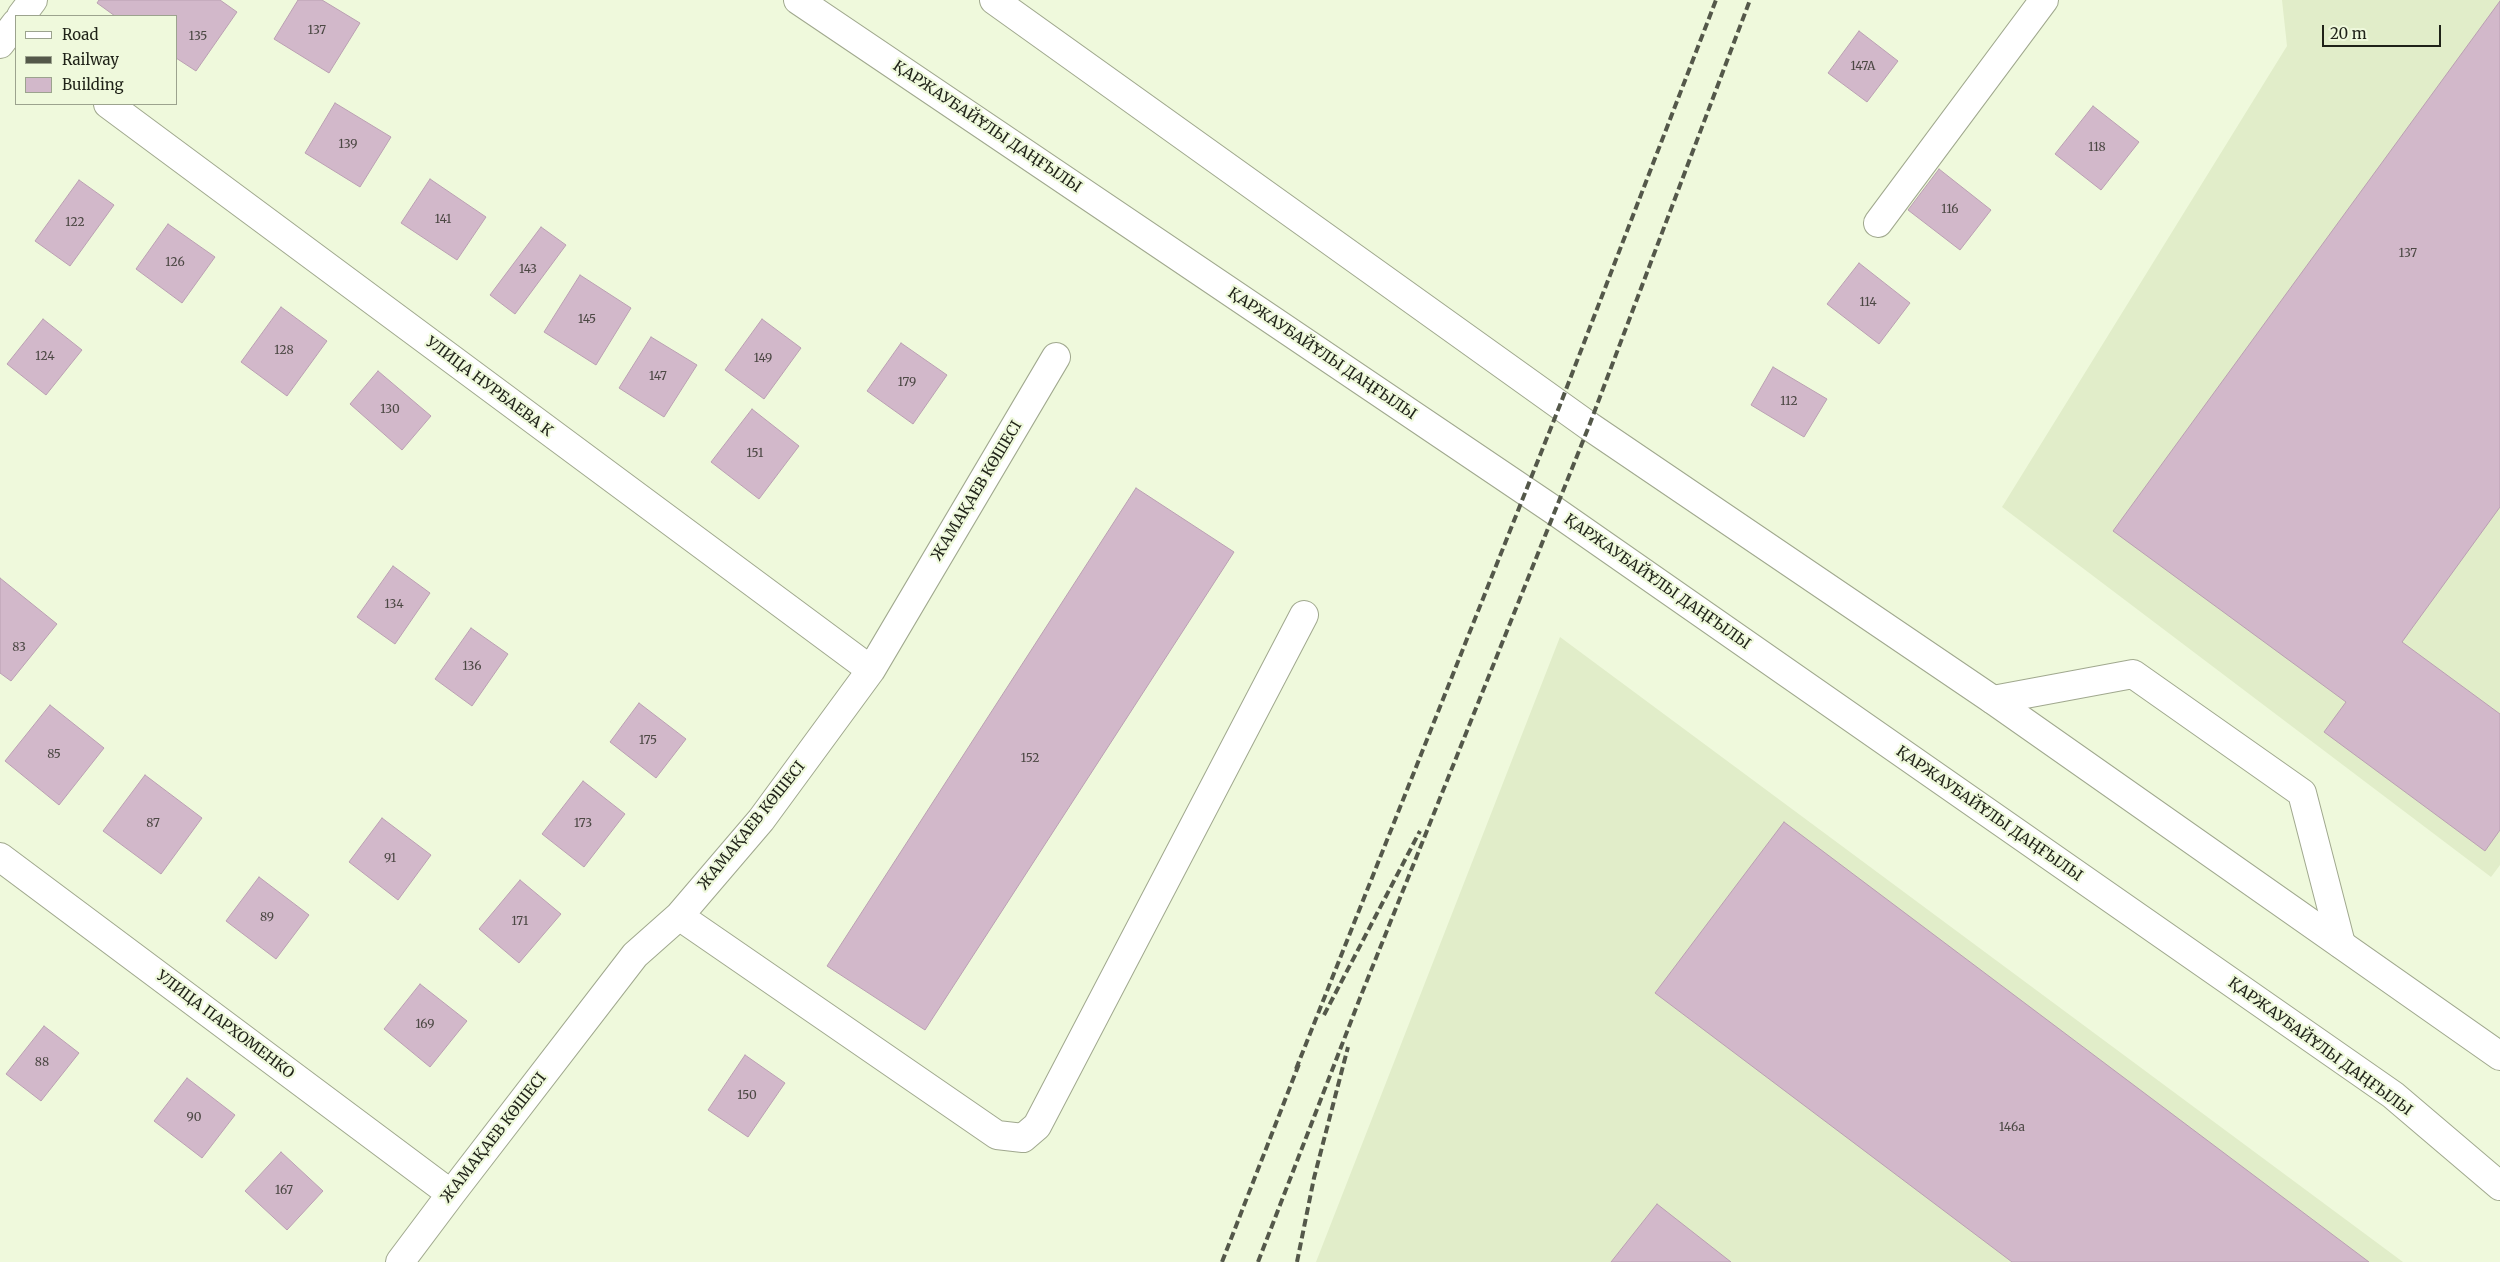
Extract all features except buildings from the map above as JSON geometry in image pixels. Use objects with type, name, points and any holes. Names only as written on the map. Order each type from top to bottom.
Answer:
[{"type":"main road","points":[[23,15],[33,0]]},
{"type":"main road","name":"ҚАРЖАУБАЙҰЛЫ ДАҢҒЫЛЫ","points":[[798,0],[1571,522],[2393,1095],[2500,1186]]},
{"type":"main road","points":[[994,0],[1589,426],[1993,700],[2500,1056]]},
{"type":"main road","points":[[1878,223],[2044,0]]},
{"type":"main road","name":"УЛИЦА НУРБАЕВА К","points":[[109,105],[871,670]]},
{"type":"main road","name":"ЖАМАҚАЕВ КӨШЕСІ","points":[[400,1262],[635,955],[679,916],[761,820],[871,670],[1056,357]]},
{"type":"main road","points":[[679,916],[998,1135],[1023,1138],[1037,1126],[1304,615]]},
{"type":"main road","points":[[1993,700],[2133,674],[2302,793],[2341,944]]},
{"type":"main road","name":"УЛИЦА ПАРХОМЕНКО","points":[[0,857],[451,1194]]},
{"type":"shaded area","points":[[2282,0],[2500,0],[2500,865],[2491,877],[2002,507],[2287,46]]},
{"type":"shaded area","points":[[1560,637],[2403,1262],[1316,1262]]},
{"type":"railway","points":[[1296,1069],[1560,405],[1716,0]]},
{"type":"railway","points":[[1258,1262],[1360,998],[1589,426],[1750,0]]},
{"type":"railway","points":[[1324,1015],[1420,831]]},
{"type":"railway","points":[[1297,1262],[1314,1178],[1348,1047]]},
{"type":"railway","points":[[1222,1262],[1299,1064]]}]
